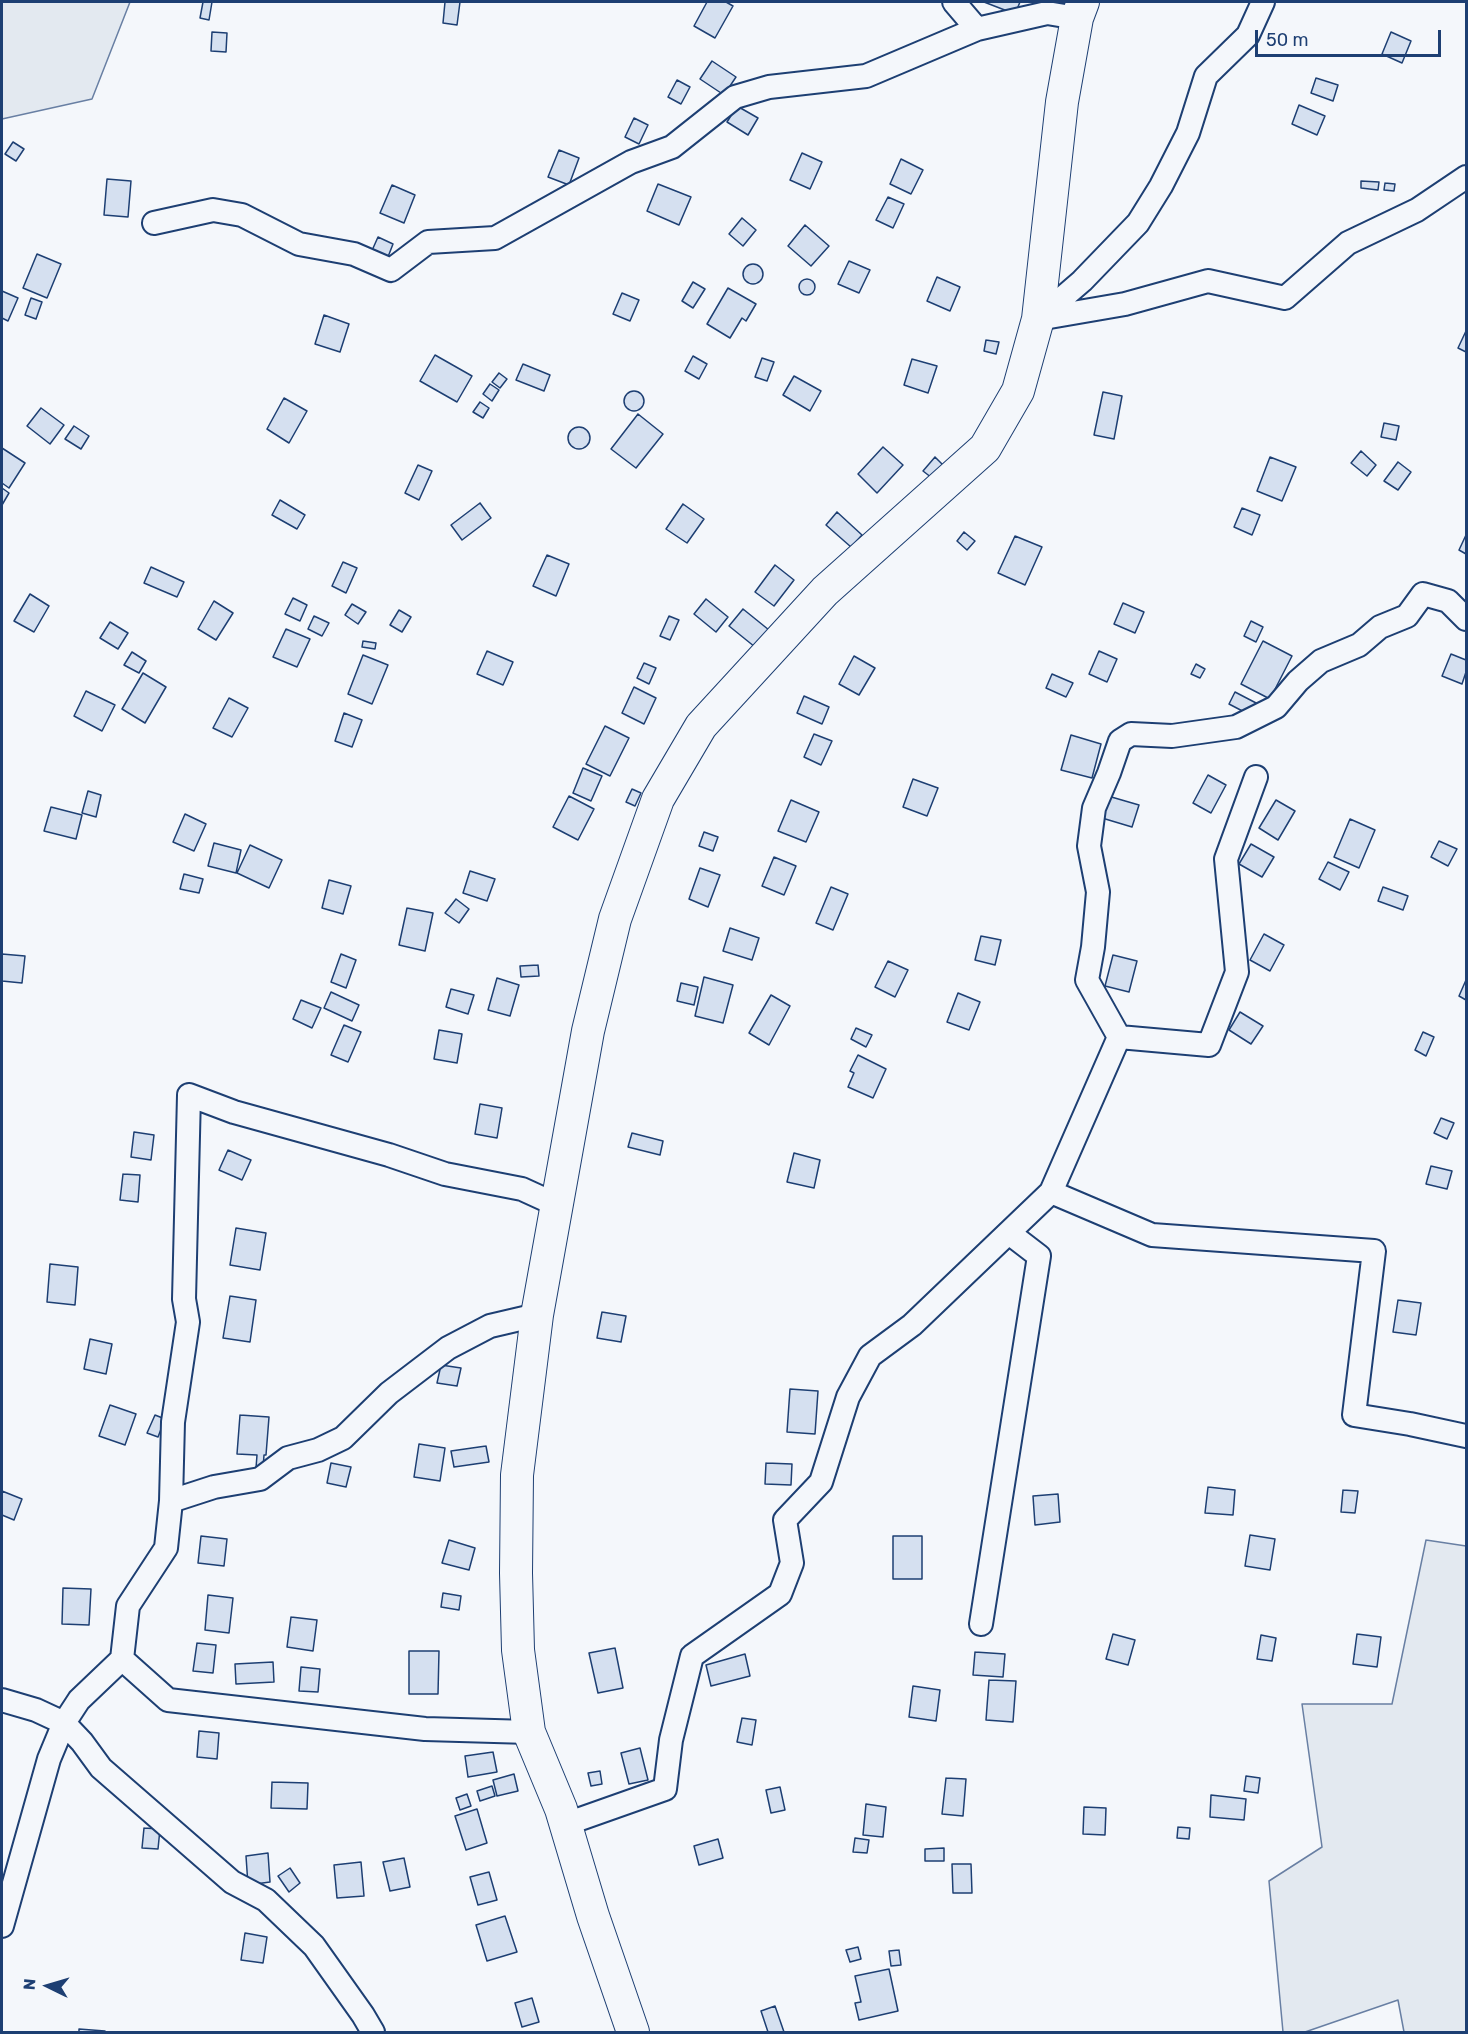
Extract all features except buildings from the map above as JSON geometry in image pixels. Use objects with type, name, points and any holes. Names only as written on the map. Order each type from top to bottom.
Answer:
[{"type":"main road","points":[[633,2032],[592,1916],[566,1824],[530,1732],[518,1650],[517,1475],[537,1315],[588,1031],[615,919],[658,799],[701,726],[825,591],[985,448],[1018,392],[1038,319],[1062,102],[1080,10]]},
{"type":"street","points":[[954,2],[977,29]]},
{"type":"street","points":[[1038,319],[1082,281],[1138,223],[1161,186],[1188,133],[1206,76],[1248,35],[1263,2]]},
{"type":"street","points":[[154,223],[213,210],[242,215],[299,244],[354,254],[391,270],[428,242],[495,238],[631,162],[672,147],[735,97],[769,87],[866,76],[977,29],[1047,13],[1080,10]]},
{"type":"street","points":[[1038,319],[1125,304],[1208,281],[1285,298],[1348,243],[1417,210],[1467,177]]},
{"type":"street","points":[[1119,1037],[1087,980],[1093,947],[1098,892],[1089,846],[1094,808],[1120,741],[1131,734],[1172,736],[1236,727],[1276,707],[1298,681],[1321,661],[1359,645],[1380,627],[1407,616],[1423,594],[1448,601],[1467,619]]},
{"type":"street","points":[[1119,1037],[1209,1045],[1237,972],[1226,859],[1256,777]]},
{"type":"street","points":[[566,1824],[665,1789],[670,1740],[692,1656],[780,1594],[792,1563],[785,1520],[821,1482],[848,1397],[870,1356],[912,1325],[1051,1192],[1119,1037]]},
{"type":"street","points":[[2,1926],[49,1759],[64,1723],[79,1700],[122,1659],[128,1606],[166,1548],[171,1502],[172,1422],[188,1322],[184,1299],[189,1095],[234,1112],[388,1155],[445,1174],[522,1189],[557,1205]]},
{"type":"street","points":[[1051,1192],[1152,1235],[1374,1251],[1354,1415],[1467,1436]]},
{"type":"street","points":[[981,1624],[1039,1256],[1009,1233]]},
{"type":"street","points":[[171,1502],[214,1487],[260,1479],[288,1458],[318,1450],[343,1438],[389,1393],[448,1348],[490,1326],[537,1315]]},
{"type":"street","points":[[122,1659],[168,1700],[425,1729],[530,1732]]},
{"type":"street","points":[[2,1700],[36,1710],[64,1723],[82,1742],[101,1768],[232,1882],[266,1899],[314,1946],[373,2032]]},
{"type":"shaded area","points":[[2,2],[130,2],[92,99],[2,119]]},
{"type":"shaded area","points":[[1426,1540],[1466,1546],[1466,2032],[1404,2032],[1398,2000],[1305,2032],[1283,2032],[1269,1881],[1322,1847],[1302,1704],[1392,1704]]}]
